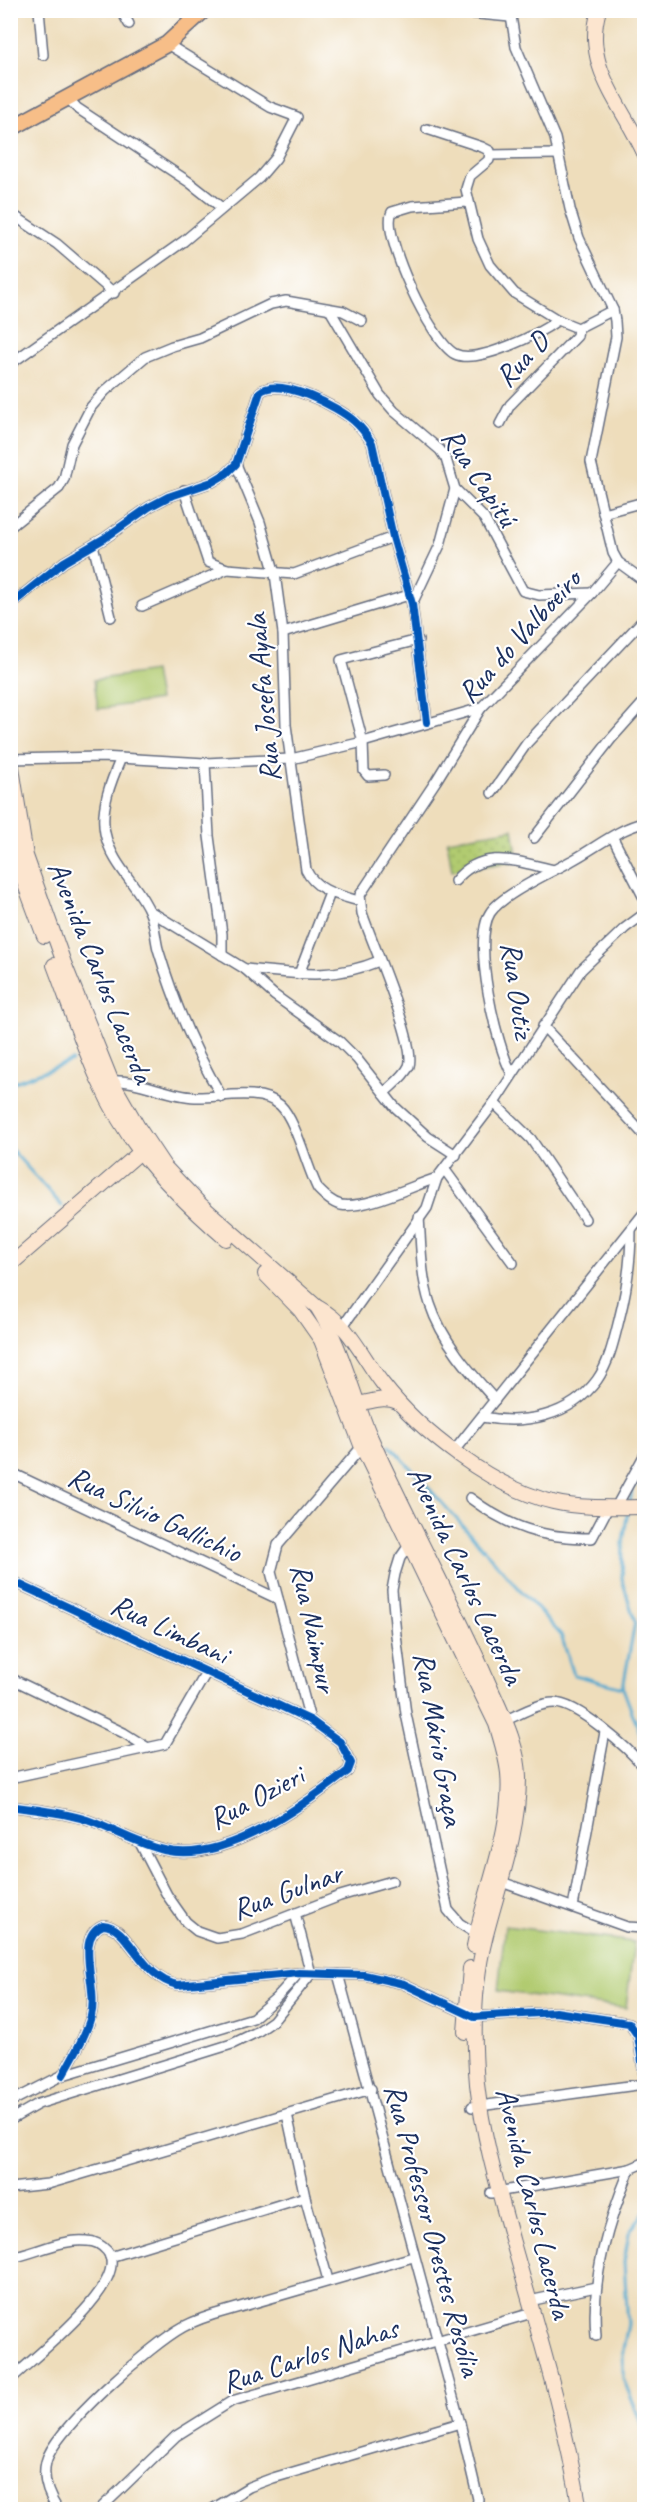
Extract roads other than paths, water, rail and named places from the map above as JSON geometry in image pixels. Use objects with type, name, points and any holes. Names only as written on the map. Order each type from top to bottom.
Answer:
[{"type":"main road","points":[[10,129],[167,44],[204,10]]},
{"type":"main road","points":[[598,10],[594,33],[594,55],[640,129],[645,153]]},
{"type":"main road","name":"Avenida Carlos Lacerda","points":[[11,762],[26,856],[106,1082]]},
{"type":"main road","name":"Avenida Carlos Lacerda","points":[[10,829],[24,884],[106,1082],[145,1148],[197,1214],[329,1333],[343,1398],[367,1442],[515,1749],[519,1780],[512,1835],[481,1936],[469,2015],[476,2106],[495,2192],[560,2414],[580,2510]]},
{"type":"main road","points":[[11,1262],[145,1148]]},
{"type":"main road","name":"Avenida Carlos Lacerda","points":[[145,1148],[200,1204],[317,1307],[363,1403],[367,1442]]},
{"type":"main road","points":[[329,1333],[348,1338],[382,1382],[427,1431],[500,1481],[543,1499],[562,1504],[645,1507]]},
{"type":"main road","points":[[363,1403],[382,1382]]},
{"type":"main road","points":[[343,1398],[363,1403],[379,1398],[400,1403]]},
{"type":"main road","name":"Avenida Carlos Lacerda","points":[[528,2310],[572,2510]]},
{"type":"street","points":[[39,10],[43,55]]},
{"type":"street","points":[[121,10],[129,24]]},
{"type":"street","points":[[437,10],[510,14],[516,47],[549,119],[579,238],[613,310],[616,337],[591,462],[618,562],[645,581]]},
{"type":"street","points":[[10,364],[114,293],[184,241],[264,174],[284,144],[297,117],[270,107],[167,44]]},
{"type":"street","points":[[67,97],[77,108],[189,182],[222,208]]},
{"type":"street","points":[[427,129],[482,147],[490,155],[558,154]]},
{"type":"street","points":[[490,155],[468,180],[468,202],[478,239],[497,275],[514,293],[558,320],[578,328],[613,310]]},
{"type":"street","points":[[468,202],[407,207],[392,212],[389,218],[392,239],[405,272],[434,332],[452,352],[463,355],[509,347],[558,320]]},
{"type":"street","points":[[10,213],[57,244],[114,293]]},
{"type":"street","points":[[10,527],[59,488],[64,479],[72,444],[91,407],[135,364],[172,345],[200,338],[271,304],[300,302],[343,311],[362,321]]},
{"type":"street","name":"Rua Capitú","points":[[330,310],[380,395],[394,411],[440,450],[455,489],[484,518],[523,591],[539,595],[592,593]]},
{"type":"street","name":"Rua D","points":[[500,424],[510,405],[577,336],[578,328]]},
{"type":"street","points":[[10,604],[64,562],[148,507],[184,490],[212,482],[236,464],[255,399],[264,388],[281,387],[322,402],[354,421],[372,443],[393,537],[411,600],[427,722]]},
{"type":"street","name":"Rua Josefa Ayala","points":[[236,464],[260,522],[275,574],[283,633],[286,725],[306,870],[315,883],[330,893],[359,901]]},
{"type":"street","points":[[283,633],[411,600],[440,545],[455,489]]},
{"type":"street","points":[[184,490],[208,562],[227,569],[294,574],[310,570],[393,537]]},
{"type":"street","points":[[603,513],[645,502]]},
{"type":"street","points":[[93,545],[111,617]]},
{"type":"street","name":"Rua do Valboeiro","points":[[359,901],[378,867],[482,708],[592,593],[618,562]]},
{"type":"street","points":[[142,606],[227,569]]},
{"type":"street","points":[[492,793],[527,743],[645,619]]},
{"type":"street","points":[[384,775],[365,774],[363,742],[340,660],[418,640]]},
{"type":"street","points":[[534,838],[611,739],[645,702]]},
{"type":"street","points":[[11,762],[121,758],[205,763],[291,759],[363,742],[482,708]]},
{"type":"street","points":[[121,758],[105,805],[105,834],[118,864],[150,911],[158,950],[178,1005],[222,1097]]},
{"type":"street","points":[[205,763],[205,791],[222,934],[222,955]]},
{"type":"street","name":"Rua Outiz","points":[[512,1074],[496,1037],[490,1005],[485,946],[486,924],[490,912],[500,903],[554,870],[613,838],[643,825]]},
{"type":"street","points":[[613,838],[645,898]]},
{"type":"street","points":[[455,881],[464,870],[477,864],[502,858],[554,870]]},
{"type":"street","points":[[299,974],[330,893]]},
{"type":"street","points":[[359,901],[400,1016],[411,1056],[403,1074],[384,1094]]},
{"type":"street","points":[[150,911],[245,969],[274,995],[340,1042],[357,1059],[384,1094],[428,1137],[456,1155]]},
{"type":"street","points":[[106,1082],[191,1097],[259,1096],[280,1105],[288,1117],[315,1183],[326,1197],[343,1205],[361,1204],[437,1178],[445,1170],[494,1103],[581,970],[625,928],[645,914]]},
{"type":"street","points":[[245,969],[299,974],[341,974],[379,961]]},
{"type":"street","points":[[542,1027],[645,1135]]},
{"type":"street","points":[[494,1103],[531,1139],[585,1220]]},
{"type":"street","points":[[445,1170],[513,1263]]},
{"type":"street","points":[[329,1333],[427,1208],[437,1178]]},
{"type":"street","points":[[454,1450],[645,1212]]},
{"type":"street","points":[[419,1217],[424,1274],[430,1306],[454,1349],[495,1400]]},
{"type":"street","points":[[482,1417],[510,1421],[543,1417],[578,1398],[598,1379],[606,1364],[630,1279],[631,1230]]},
{"type":"street","name":"Rua Naimpur","points":[[310,1720],[271,1572],[278,1545],[367,1442]]},
{"type":"street","points":[[470,1498],[496,1518],[527,1530],[568,1538],[592,1538],[616,1507],[645,1456]]},
{"type":"street","name":"Rua Silvio Gallichio","points":[[10,1472],[278,1599]]},
{"type":"street","name":"Rua Mário Graça","points":[[413,1540],[400,1558],[392,1590],[406,1714],[448,1910],[452,1917],[481,1936]]},
{"type":"street","name":"Rua Limbani","points":[[10,1580],[310,1720]]},
{"type":"street","points":[[10,1778],[167,1742],[206,1673]]},
{"type":"street","points":[[10,1678],[124,1733],[148,1748]]},
{"type":"street","points":[[500,1722],[544,1705],[559,1704],[573,1708],[645,1767]]},
{"type":"street","name":"Rua Ozieri","points":[[10,1806],[78,1817],[140,1843],[175,1852],[220,1846],[293,1810],[350,1769],[350,1758],[340,1742],[310,1720]]},
{"type":"street","points":[[573,1907],[605,1732]]},
{"type":"street","name":"Rua Gulnar","points":[[140,1843],[167,1895],[186,1922],[207,1936],[227,1938],[242,1934],[340,1896],[392,1881]]},
{"type":"street","points":[[497,1880],[627,1927],[645,1928]]},
{"type":"street","points":[[295,1913],[311,1974]]},
{"type":"street","points":[[63,2075],[91,2016],[94,1988],[87,1946],[91,1933],[98,1927],[109,1925],[116,1929],[149,1970],[171,1984],[188,1985],[299,1973],[386,1978],[429,1994],[469,2015],[556,2012],[629,2023],[638,2036],[645,2075]]},
{"type":"street","points":[[10,2102],[63,2075],[246,2021],[264,2011],[299,1973]]},
{"type":"street","points":[[10,2120],[38,2104],[232,2044],[249,2036],[273,2021],[311,1974]]},
{"type":"street","name":"Rua Professor Orestes Rosólia","points":[[338,1974],[371,2089],[413,2257],[460,2423],[478,2499],[477,2508],[474,2510]]},
{"type":"street","points":[[476,2106],[645,2085]]},
{"type":"street","points":[[10,2188],[48,2184],[371,2089]]},
{"type":"street","points":[[286,2114],[305,2197],[328,2280]]},
{"type":"street","points":[[495,2192],[630,2169],[645,2163]]},
{"type":"street","points":[[596,2336],[596,2287],[609,2227],[630,2169]]},
{"type":"street","points":[[110,2257],[305,2197]]},
{"type":"street","points":[[10,2380],[97,2297],[108,2279],[110,2257],[97,2243],[74,2241],[12,2259]]},
{"type":"street","points":[[58,2510],[47,2490],[45,2477],[52,2447],[69,2426],[143,2356],[168,2336],[202,2318],[413,2257]]},
{"type":"street","name":"Rua Carlos Nahas","points":[[99,2510],[176,2436],[231,2402],[436,2340],[596,2287]]},
{"type":"street","points":[[211,2510],[249,2487],[273,2478],[460,2423]]},
{"type":"waterway","points":[[10,1088],[12,1083],[72,1061]]},
{"type":"waterway","points":[[10,1071],[12,1083]]},
{"type":"waterway","points":[[10,1148],[62,1206]]},
{"type":"waterway","points":[[390,1445],[561,1635],[574,1675],[623,1688]]},
{"type":"waterway","points":[[630,1503],[632,1489],[644,1470]]},
{"type":"waterway","points":[[628,1510],[623,1542],[622,1579],[635,1622],[623,1688],[644,1744]]},
{"type":"waterway","points":[[644,2212],[629,2233],[624,2262],[628,2324],[623,2350],[623,2378],[644,2430]]}]
